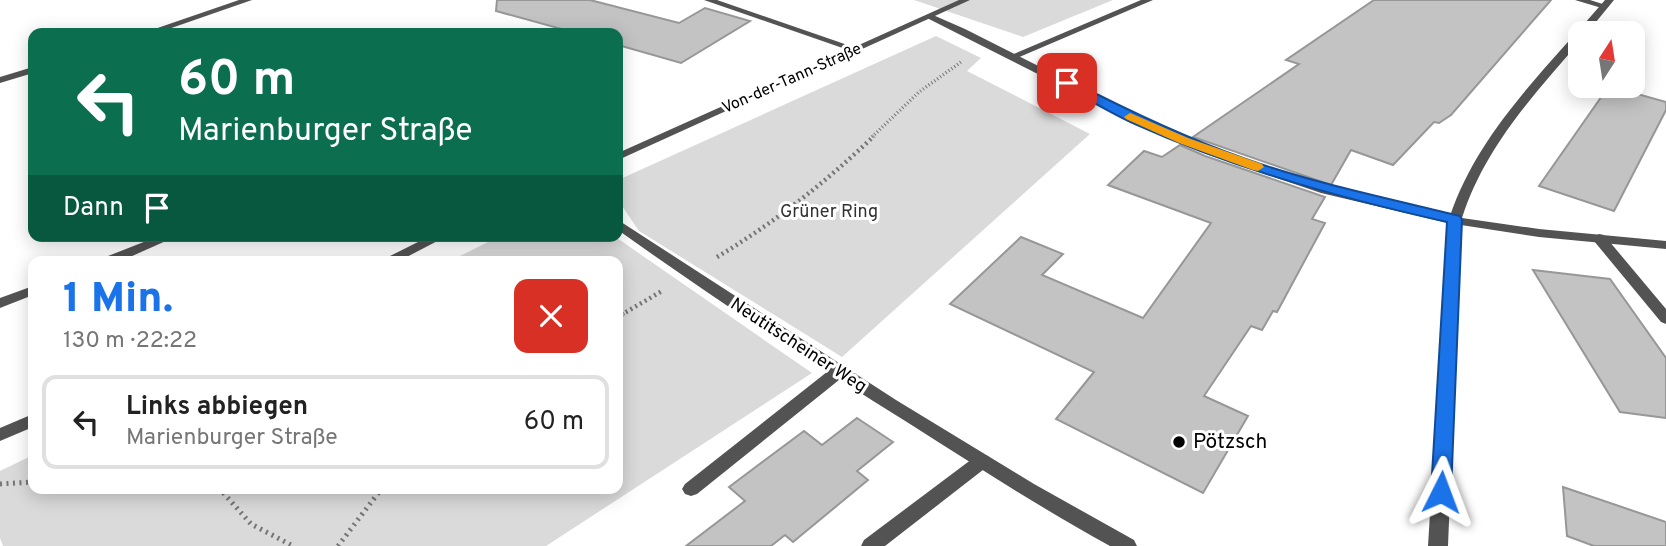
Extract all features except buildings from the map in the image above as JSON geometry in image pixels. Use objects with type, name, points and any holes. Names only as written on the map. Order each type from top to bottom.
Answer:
[{"type":"street","points":[[163,28],[248,0]]},
{"type":"street","points":[[708,0],[857,50]]},
{"type":"street","name":"Von-der-Tann-Straße","points":[[623,155],[966,0]]},
{"type":"street","points":[[1014,56],[1149,0]]},
{"type":"street","points":[[1579,0],[1607,3]]},
{"type":"street","points":[[1592,21],[1607,3]]},
{"type":"street","points":[[930,17],[988,42],[1138,121],[1217,153],[1357,197],[1455,220],[1666,245]]},
{"type":"street","points":[[1438,546],[1455,220],[1462,191],[1479,161],[1518,105],[1568,49]]},
{"type":"street","points":[[0,80],[28,72]]},
{"type":"street","name":"Neutitscheiner Weg","points":[[623,228],[689,275],[838,372],[1051,505],[1126,546]]},
{"type":"street","points":[[1599,238],[1666,318]]},
{"type":"street","points":[[121,256],[156,242]]},
{"type":"street","points":[[398,256],[428,242]]},
{"type":"street","points":[[0,303],[28,292]]},
{"type":"street","points":[[691,489],[838,372]]},
{"type":"street","points":[[0,435],[28,422]]},
{"type":"street","points":[[871,546],[982,461]]},
{"type":"path","points":[[623,314],[767,227],[843,166],[919,92],[988,42]]},
{"type":"path","points":[[0,484],[28,482]]},
{"type":"path","points":[[224,494],[251,524],[293,546]]},
{"type":"path","points":[[338,546],[377,494]]},
{"type":"green space","points":[[914,0],[1113,0],[1023,37]]},
{"type":"green space","name":"Grüner Ring","points":[[936,36],[981,58],[967,71],[1090,134],[842,357],[639,231],[623,207],[623,178]]},
{"type":"green space","points":[[488,242],[623,242],[812,373],[546,546],[3,546],[0,538],[0,471],[28,457],[28,494],[623,494],[623,256],[460,256]]},
{"type":"slow traffic","points":[[1130,117],[1184,141],[1258,167]]},
{"type":"place","name":"Pötzsch","points":[[1179,442]]},
{"type":"route","points":[[1067,83],[1138,121],[1239,161],[1357,197],[1455,220],[1441,492]]}]
